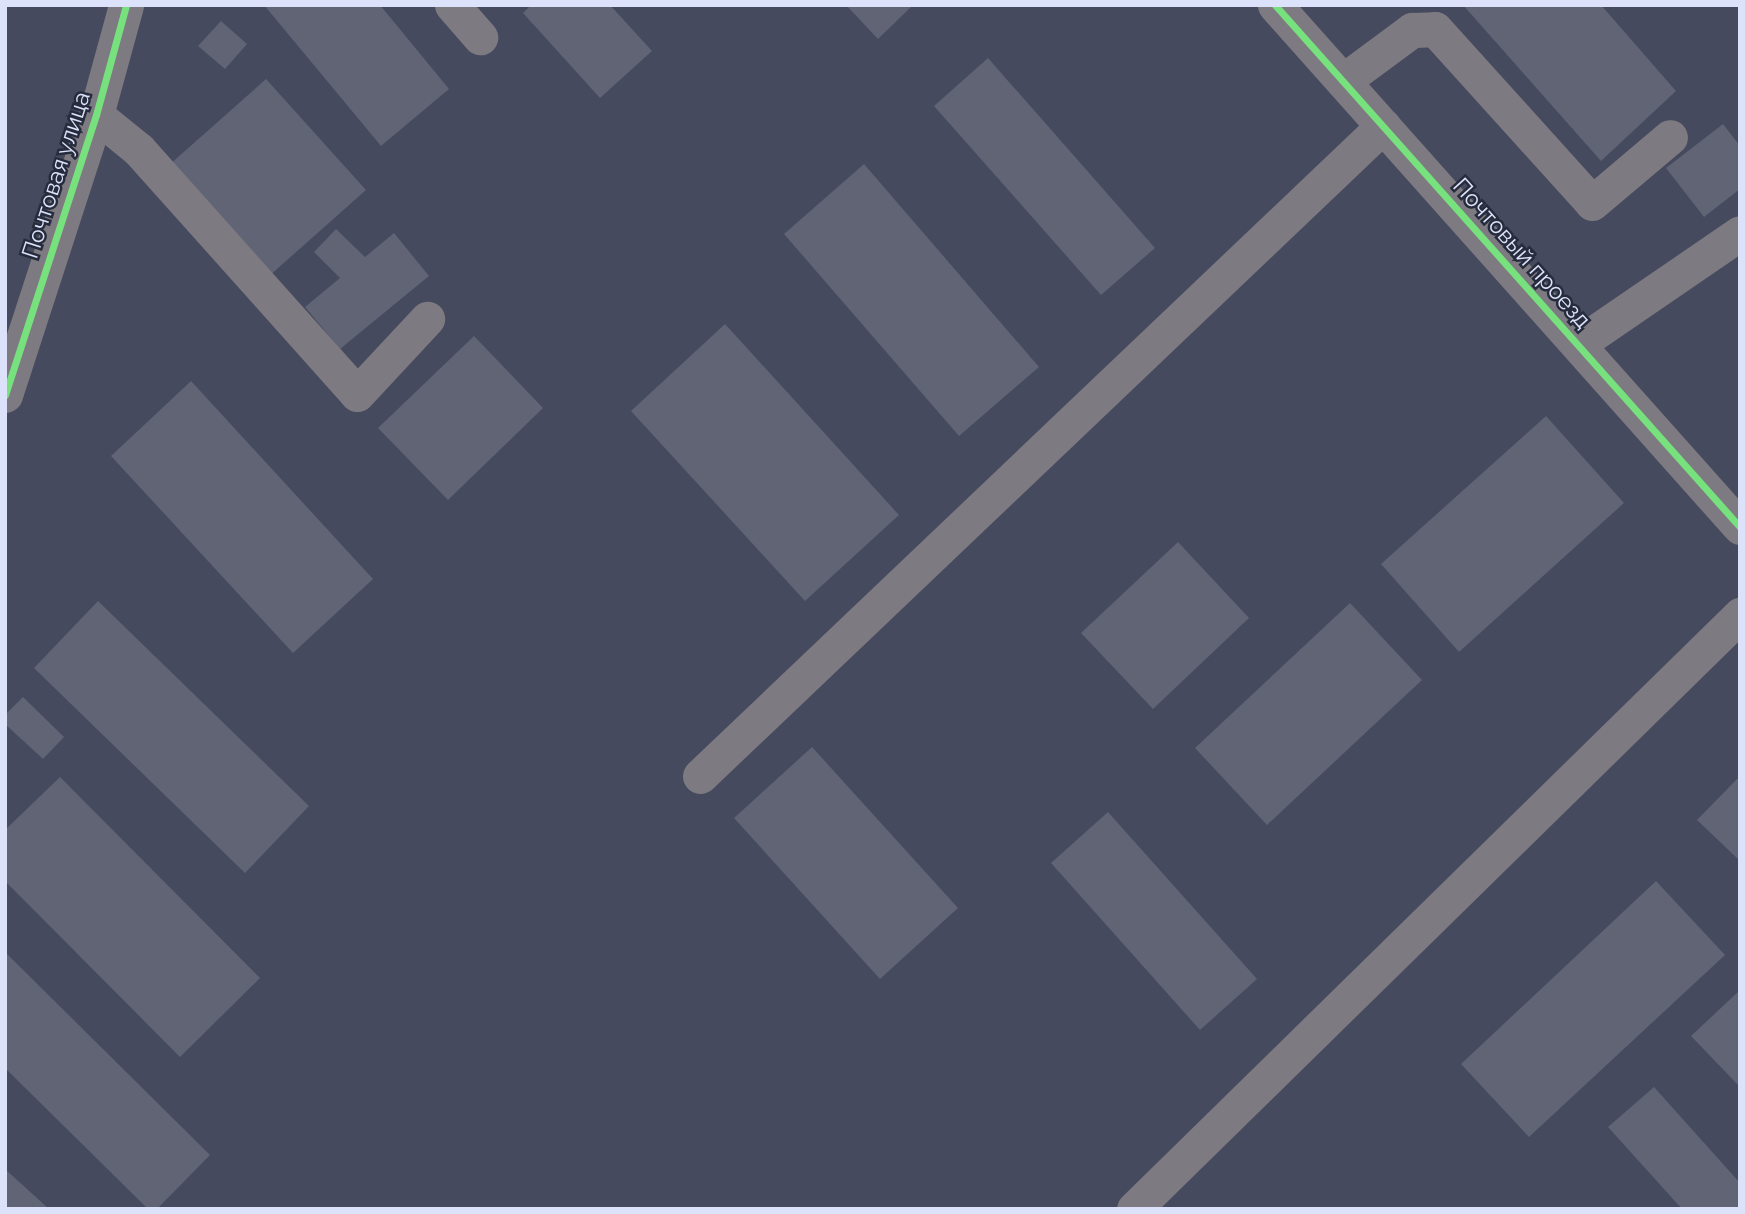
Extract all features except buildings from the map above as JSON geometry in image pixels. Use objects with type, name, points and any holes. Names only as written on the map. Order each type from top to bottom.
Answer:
[{"type":"street","name":"Почтовая улица","points":[[5,395],[96,116],[125,5]]},
{"type":"street","points":[[453,5],[480,37]]},
{"type":"street","name":"Почтовый проезд","points":[[1275,5],[1740,527]]},
{"type":"street","points":[[1343,81],[1412,30],[1435,29],[1592,203],[1670,138]]},
{"type":"street","points":[[96,116],[139,150],[357,394],[427,319]]},
{"type":"street","points":[[700,776],[1383,126]]},
{"type":"street","points":[[1578,344],[1740,233]]},
{"type":"street","points":[[1134,1209],[1740,615]]},
{"type":"cycle path","points":[[5,395],[96,115],[126,5]]},
{"type":"cycle path","points":[[1275,5],[1740,527]]}]
